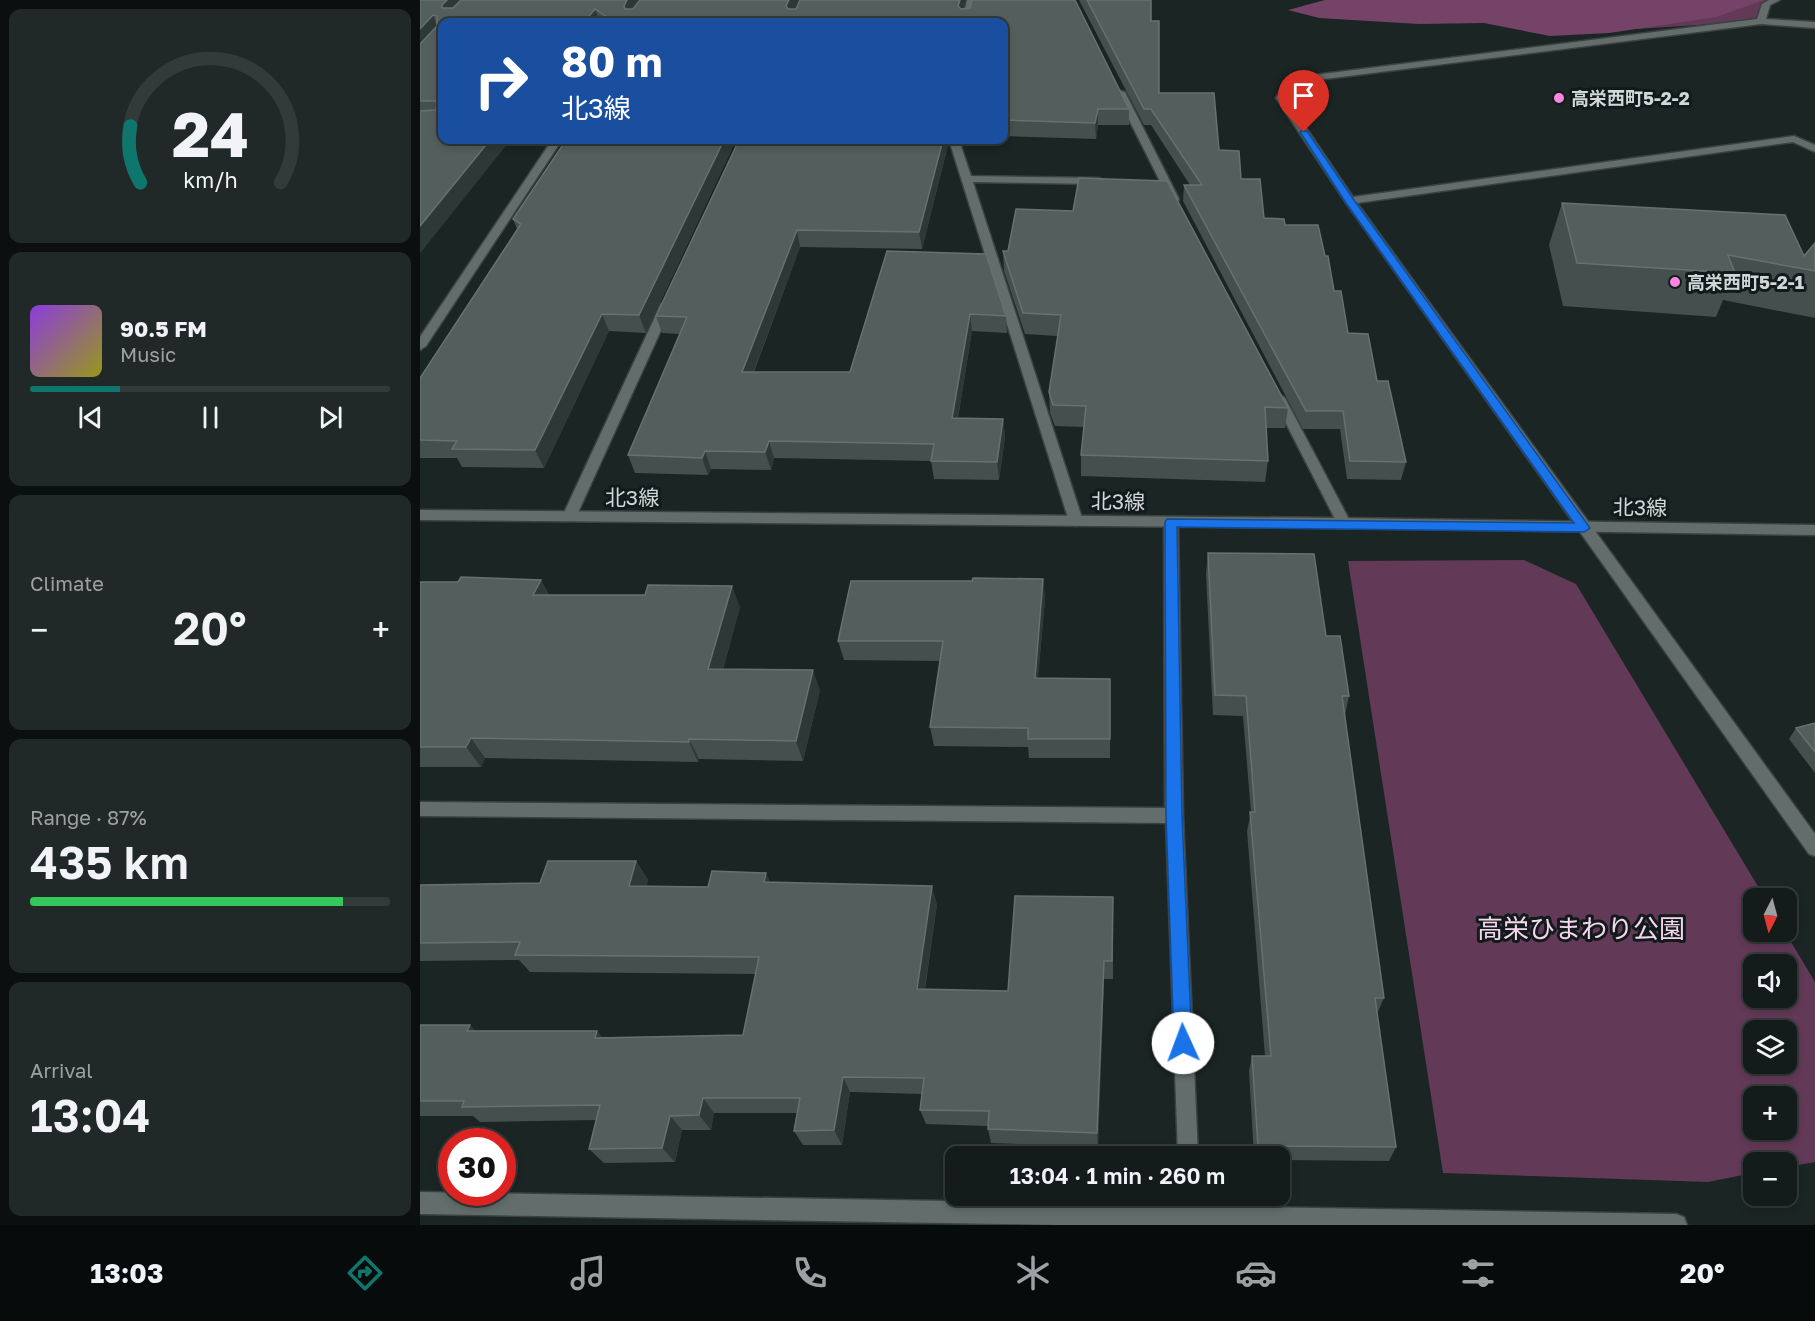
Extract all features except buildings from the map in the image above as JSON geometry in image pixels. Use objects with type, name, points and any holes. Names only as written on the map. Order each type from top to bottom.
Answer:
[{"type":"street","points":[[967,18],[970,0]]},
{"type":"street","points":[[1761,21],[1766,4],[1776,0]]},
{"type":"street","points":[[1815,25],[1761,21],[1290,81],[1281,98],[1350,201],[1815,848]]},
{"type":"street","points":[[1117,86],[1160,182],[1182,213]]},
{"type":"street","points":[[1350,201],[1794,138],[1815,149]]},
{"type":"street","points":[[420,346],[554,144]]},
{"type":"street","points":[[955,144],[1076,521]]},
{"type":"street","points":[[968,179],[1107,181]]},
{"type":"street","points":[[569,517],[674,291]]},
{"type":"street","points":[[1274,388],[1344,523]]},
{"type":"street","name":"北3線","points":[[420,515],[1344,523],[1815,530]]},
{"type":"street","points":[[1171,522],[1174,816],[1188,1146]]},
{"type":"street","points":[[420,809],[1174,816]]},
{"type":"street","points":[[420,1203],[1190,1212],[1676,1225]]},
{"type":"green space","points":[[1585,0],[1776,0],[1766,4],[1761,21],[1620,30]]},
{"type":"green space","name":"高栄ひまわり公園","points":[[1524,560],[1576,584],[1759,888],[1743,888],[1743,942],[1791,942],[1815,982],[1815,1162],[1797,1165],[1797,1152],[1743,1152],[1743,1175],[1708,1182],[1443,1173],[1348,561]]},
{"type":"shaded area","points":[[1325,0],[1764,0],[1717,17],[1609,33],[1550,36],[1484,23],[1419,24],[1319,18],[1288,10]]},
{"type":"place","name":"高栄西町5-2-2","points":[[1559,98]]},
{"type":"place","name":"高栄西町5-2-1","points":[[1675,282]]},
{"type":"route","points":[[1183,1043],[1174,816],[1171,522],[1584,528],[1350,201],[1304,132]]}]
